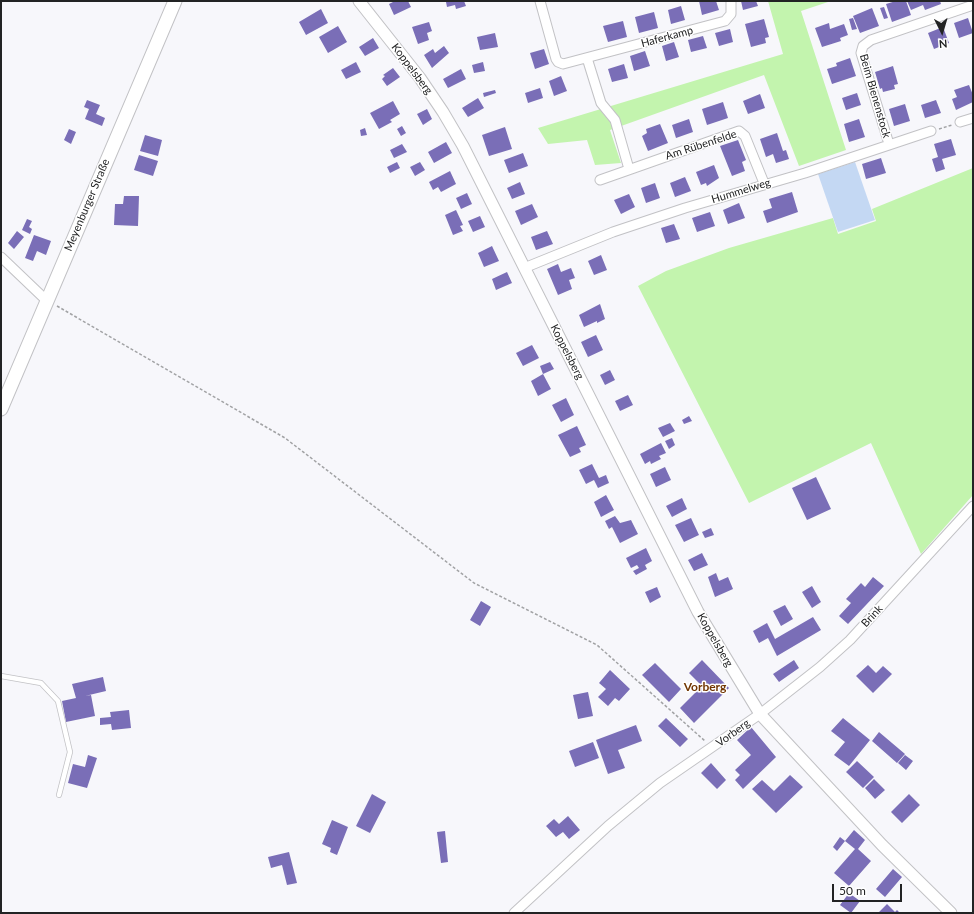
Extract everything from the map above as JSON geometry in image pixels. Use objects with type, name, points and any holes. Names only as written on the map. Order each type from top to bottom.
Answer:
[{"type":"main road","name":"Meyenburger Straße","points":[[1,409],[46,300],[175,1]]},
{"type":"street","name":"Koppelsberg","points":[[359,1],[420,78],[443,112],[463,146],[698,612],[760,714]]},
{"type":"street","points":[[540,1],[558,62],[563,64],[587,58],[601,103],[615,120],[629,169]]},
{"type":"street","name":"Haferkamp","points":[[587,58],[725,21],[732,14],[731,1]]},
{"type":"street","name":"Beim Bienenstock","points":[[889,144],[861,53],[863,46],[871,40],[973,5]]},
{"type":"street","points":[[960,122],[973,118]]},
{"type":"street","name":"Am Rübenfelde","points":[[600,180],[739,131],[745,136],[764,183]]},
{"type":"street","name":"Hummelweg","points":[[524,268],[613,232],[764,183],[805,173],[931,131]]},
{"type":"street","points":[[1,257],[46,300]]},
{"type":"street","name":"Brink","points":[[760,714],[820,667],[850,640],[973,506]]},
{"type":"street","name":"Vorberg","points":[[514,913],[614,822],[660,783],[760,714],[882,844],[950,913]]},
{"type":"lane","points":[[1,676],[41,683],[58,701],[70,752],[59,795]]},
{"type":"path","points":[[931,131],[960,122]]},
{"type":"path","points":[[46,300],[285,438],[474,583],[597,645],[713,747]]},
{"type":"green space","points":[[768,1],[831,1],[801,11],[846,150],[799,166],[764,75],[610,130],[621,163],[595,165],[587,140],[548,144],[538,128],[783,54]]},
{"type":"green space","points":[[973,168],[973,495],[921,554],[871,443],[749,503],[638,286],[666,271],[729,248],[833,218],[838,234],[876,221],[872,209]]},
{"type":"water","points":[[855,162],[875,220],[838,232],[818,174]]},
{"type":"building","points":[[395,1],[408,1],[411,7],[394,15],[389,4]]},
{"type":"building","points":[[464,1],[466,6],[456,9],[455,5],[447,7],[446,2]]},
{"type":"building","points":[[699,1],[716,1],[719,10],[702,15]]},
{"type":"building","points":[[741,1],[756,1],[758,6],[743,10]]},
{"type":"building","points":[[896,1],[906,1],[911,15],[892,22],[886,4]]},
{"type":"building","points":[[907,1],[940,1],[941,4],[925,10],[923,5],[911,10]]},
{"type":"building","points":[[681,6],[685,20],[671,24],[668,10]]},
{"type":"building","points":[[884,7],[888,18],[884,19],[880,8]]},
{"type":"building","points":[[872,8],[879,26],[860,33],[853,16]]},
{"type":"building","points":[[321,9],[328,23],[306,35],[299,22]]},
{"type":"building","points":[[654,12],[658,28],[639,33],[635,17]]},
{"type":"building","points":[[853,18],[857,29],[852,30],[849,19]]},
{"type":"building","points":[[968,18],[973,33],[959,38],[954,23]]},
{"type":"building","points":[[764,19],[769,37],[765,38],[766,43],[751,47],[745,24]]},
{"type":"building","points":[[623,21],[627,37],[608,42],[603,26]]},
{"type":"building","points":[[429,22],[432,31],[427,33],[429,40],[418,44],[412,27]]},
{"type":"building","points":[[829,23],[830,29],[844,24],[848,35],[840,38],[841,41],[822,47],[815,28]]},
{"type":"building","points":[[338,26],[347,42],[328,53],[319,37]]},
{"type":"building","points":[[943,27],[949,43],[934,49],[928,33]]},
{"type":"building","points":[[730,29],[733,42],[719,46],[715,33]]},
{"type":"building","points":[[495,33],[498,47],[480,50],[477,37]]},
{"type":"building","points":[[703,36],[707,48],[691,52],[688,40]]},
{"type":"building","points":[[373,38],[379,48],[365,56],[359,47]]},
{"type":"building","points":[[674,42],[679,57],[666,61],[662,46]]},
{"type":"building","points":[[444,46],[449,53],[432,68],[424,55],[433,49],[435,53]]},
{"type":"building","points":[[544,49],[549,64],[535,69],[530,53]]},
{"type":"building","points":[[645,51],[650,66],[634,71],[630,56]]},
{"type":"building","points":[[850,58],[856,76],[832,84],[827,69],[837,66],[836,63]]},
{"type":"building","points":[[356,62],[361,72],[346,79],[341,70]]},
{"type":"building","points":[[483,62],[485,71],[474,73],[472,65]]},
{"type":"building","points":[[624,64],[628,78],[612,82],[608,69]]},
{"type":"building","points":[[893,66],[898,84],[894,85],[895,89],[883,92],[882,88],[880,89],[875,72]]},
{"type":"building","points":[[393,68],[400,77],[387,86],[382,79],[385,76],[383,75]]},
{"type":"building","points":[[461,69],[466,79],[448,88],[443,79]]},
{"type":"building","points":[[561,76],[567,91],[554,96],[549,81]]},
{"type":"building","points":[[969,85],[973,95],[973,102],[956,110],[952,99],[957,97],[954,90]]},
{"type":"building","points":[[540,88],[543,98],[528,103],[525,93]]},
{"type":"building","points":[[495,90],[496,93],[484,97],[483,93]]},
{"type":"building","points":[[857,93],[861,105],[846,110],[842,98]]},
{"type":"building","points":[[760,94],[765,108],[748,114],[743,101]]},
{"type":"building","points":[[478,98],[484,108],[468,117],[462,108]]},
{"type":"building","points":[[87,100],[100,105],[96,114],[105,118],[102,126],[85,119],[89,109],[84,107]]},
{"type":"building","points":[[936,100],[941,113],[925,118],[921,105]]},
{"type":"building","points":[[393,101],[400,114],[390,120],[392,122],[379,129],[370,113]]},
{"type":"building","points":[[723,102],[728,118],[707,125],[702,109]]},
{"type":"building","points":[[905,104],[910,121],[894,126],[889,109]]},
{"type":"building","points":[[427,109],[432,119],[423,125],[417,114]]},
{"type":"building","points":[[689,119],[693,132],[676,138],[672,125]]},
{"type":"building","points":[[859,119],[865,137],[849,142],[844,124]]},
{"type":"building","points":[[660,124],[668,143],[648,151],[642,136],[647,133],[646,129]]},
{"type":"building","points":[[402,126],[406,133],[401,136],[397,129]]},
{"type":"building","points":[[505,127],[512,149],[489,156],[482,135]]},
{"type":"building","points":[[365,128],[367,135],[361,136],[360,130]]},
{"type":"building","points":[[69,129],[76,132],[71,144],[64,140]]},
{"type":"building","points":[[777,133],[783,151],[786,150],[789,159],[776,163],[773,154],[766,157],[760,139]]},
{"type":"building","points":[[145,135],[162,140],[158,156],[140,151]]},
{"type":"building","points":[[951,139],[956,155],[942,159],[945,169],[936,172],[932,159],[938,157],[934,144]]},
{"type":"building","points":[[738,140],[746,160],[742,162],[745,171],[732,176],[720,146]]},
{"type":"building","points":[[446,142],[452,153],[434,163],[428,152]]},
{"type":"building","points":[[402,144],[407,152],[394,158],[390,150]]},
{"type":"building","points":[[523,153],[528,166],[509,173],[504,160]]},
{"type":"building","points":[[139,155],[158,161],[153,176],[134,170]]},
{"type":"building","points":[[881,158],[886,173],[866,179],[862,164]]},
{"type":"building","points":[[397,162],[400,168],[390,173],[387,167]]},
{"type":"building","points":[[420,162],[425,170],[415,176],[410,167]]},
{"type":"building","points":[[714,165],[719,178],[707,186],[706,183],[701,185],[696,172]]},
{"type":"building","points":[[450,171],[456,184],[441,192],[438,187],[433,190],[429,182]]},
{"type":"building","points":[[685,177],[691,191],[675,197],[670,183]]},
{"type":"building","points":[[520,182],[525,194],[512,199],[507,188]]},
{"type":"building","points":[[655,183],[660,198],[646,203],[641,188]]},
{"type":"building","points":[[792,192],[798,212],[767,223],[763,211],[772,208],[769,199]]},
{"type":"building","points":[[467,193],[472,204],[461,209],[456,198]]},
{"type":"building","points":[[629,194],[635,207],[621,214],[614,200]]},
{"type":"building","points":[[124,196],[139,196],[138,226],[114,225],[115,204],[123,204]]},
{"type":"building","points":[[739,203],[745,218],[728,224],[723,210]]},
{"type":"building","points":[[532,204],[538,217],[521,225],[515,211]]},
{"type":"building","points":[[456,210],[463,225],[460,226],[463,231],[453,235],[445,215]]},
{"type":"building","points":[[710,212],[715,226],[697,232],[692,218]]},
{"type":"building","points":[[480,216],[485,227],[473,232],[468,221]]},
{"type":"building","points":[[27,219],[32,221],[29,227],[32,229],[30,234],[22,230]]},
{"type":"building","points":[[674,224],[680,239],[666,243],[661,228]]},
{"type":"building","points":[[17,231],[24,237],[14,249],[8,243]]},
{"type":"building","points":[[547,231],[553,244],[536,250],[531,237]]},
{"type":"building","points":[[34,235],[51,241],[46,255],[37,251],[33,261],[25,258]]},
{"type":"building","points":[[492,246],[499,261],[484,267],[478,253]]},
{"type":"building","points":[[601,255],[607,270],[594,275],[588,261]]},
{"type":"building","points":[[558,264],[561,272],[571,268],[575,278],[569,280],[572,289],[558,295],[547,269]]},
{"type":"building","points":[[507,272],[512,283],[496,290],[492,279]]},
{"type":"building","points":[[600,304],[605,319],[584,327],[579,315]]},
{"type":"building","points":[[596,335],[603,350],[588,357],[581,342]]},
{"type":"building","points":[[532,345],[539,358],[523,366],[516,353]]},
{"type":"building","points":[[550,362],[554,369],[543,374],[540,366]]},
{"type":"building","points":[[610,370],[615,380],[605,385],[600,375]]},
{"type":"building","points":[[543,374],[551,389],[538,396],[531,381]]},
{"type":"building","points":[[628,395],[633,405],[620,411],[615,401]]},
{"type":"building","points":[[566,398],[574,415],[561,422],[552,405]]},
{"type":"building","points":[[689,416],[692,421],[684,424],[682,420]]},
{"type":"building","points":[[670,423],[675,431],[663,437],[658,428]]},
{"type":"building","points":[[577,426],[586,445],[579,448],[581,452],[570,457],[558,435]]},
{"type":"building","points":[[672,438],[675,445],[669,449],[665,441]]},
{"type":"building","points":[[661,443],[666,453],[659,456],[661,459],[651,464],[650,461],[645,464],[640,454]]},
{"type":"building","points":[[592,464],[599,478],[606,475],[609,483],[598,488],[594,480],[586,484],[579,470]]},
{"type":"building","points":[[665,467],[671,480],[656,487],[650,474]]},
{"type":"building","points":[[816,477],[831,509],[807,520],[792,488]]},
{"type":"building","points":[[606,495],[614,510],[601,517],[594,502]]},
{"type":"building","points":[[682,498],[687,509],[672,517],[666,506]]},
{"type":"building","points":[[615,516],[620,523],[631,520],[638,534],[620,543],[612,527],[609,529],[605,521]]},
{"type":"building","points":[[691,518],[699,535],[684,542],[675,525]]},
{"type":"building","points":[[711,528],[714,535],[705,538],[702,532]]},
{"type":"building","points":[[646,548],[652,561],[645,565],[647,569],[636,575],[633,571],[639,568],[637,565],[631,568],[626,558]]},
{"type":"building","points":[[702,553],[708,565],[694,571],[688,560]]},
{"type":"building","points":[[716,573],[719,581],[728,577],[733,589],[715,597],[708,577]]},
{"type":"building","points":[[873,577],[884,586],[848,624],[839,616],[851,603],[846,599],[861,583],[865,587]]},
{"type":"building","points":[[812,586],[821,602],[812,608],[802,592]]},
{"type":"building","points":[[657,587],[661,597],[650,603],[645,592]]},
{"type":"building","points":[[481,601],[491,607],[480,626],[470,620]]},
{"type":"building","points":[[785,605],[793,619],[781,626],[773,611]]},
{"type":"building","points":[[813,617],[821,630],[777,656],[768,638],[759,643],[753,631],[767,623],[775,639]]},
{"type":"building","points":[[702,660],[729,688],[694,723],[680,708],[702,686],[689,673]]},
{"type":"building","points":[[794,660],[799,668],[779,682],[773,674]]},
{"type":"building","points":[[655,663],[681,689],[669,702],[642,675]]},
{"type":"building","points":[[868,665],[876,673],[883,666],[892,674],[873,693],[856,676]]},
{"type":"building","points":[[610,670],[630,689],[619,701],[615,698],[608,706],[598,697],[606,689],[599,683]]},
{"type":"building","points":[[103,677],[106,691],[85,696],[91,695],[95,716],[66,722],[62,701],[76,698],[72,684]]},
{"type":"building","points":[[588,692],[593,716],[578,719],[573,695]]},
{"type":"building","points":[[129,710],[131,728],[112,730],[111,724],[100,725],[100,718],[111,717],[110,712]]},
{"type":"building","points":[[666,718],[688,739],[680,747],[658,726]]},
{"type":"building","points":[[843,718],[870,740],[849,766],[834,755],[845,742],[831,731]]},
{"type":"building","points":[[636,725],[642,741],[618,750],[625,768],[608,774],[596,740]]},
{"type":"building","points":[[751,727],[776,757],[743,789],[735,780],[740,775],[735,770],[751,755],[737,740]]},
{"type":"building","points":[[879,732],[905,754],[897,763],[872,741]]},
{"type":"building","points":[[593,742],[599,758],[575,767],[569,751]]},
{"type":"building","points":[[88,755],[97,758],[87,788],[68,783],[73,764],[85,767]]},
{"type":"building","points":[[905,755],[913,761],[906,770],[898,763]]},
{"type":"building","points":[[857,761],[874,777],[863,788],[846,772]]},
{"type":"building","points":[[711,763],[726,780],[717,789],[701,773]]},
{"type":"building","points":[[790,775],[803,787],[776,813],[752,789],[762,780],[774,791]]},
{"type":"building","points":[[874,779],[885,790],[875,799],[865,788]]},
{"type":"building","points":[[372,794],[386,802],[370,833],[356,826]]},
{"type":"building","points":[[909,794],[920,805],[902,823],[891,812]]},
{"type":"building","points":[[568,816],[580,830],[569,839],[563,832],[556,837],[546,826],[554,819],[559,824]]},
{"type":"building","points":[[332,820],[348,827],[337,855],[330,852],[331,848],[322,844]]},
{"type":"building","points":[[854,830],[865,840],[858,849],[871,861],[849,886],[834,873],[855,849],[845,841]]},
{"type":"building","points":[[445,831],[448,862],[441,863],[437,832]]},
{"type":"building","points":[[840,837],[845,841],[837,851],[833,847]]},
{"type":"building","points":[[289,852],[297,883],[287,885],[282,865],[271,868],[268,857]]},
{"type":"building","points":[[893,869],[902,877],[885,897],[876,889]]},
{"type":"building","points":[[849,893],[860,901],[851,913],[840,905]]},
{"type":"building","points":[[887,904],[895,912],[897,910],[900,913],[878,913]]},
{"type":"district","name":"Vorberg","points":[[705,687]]}]
